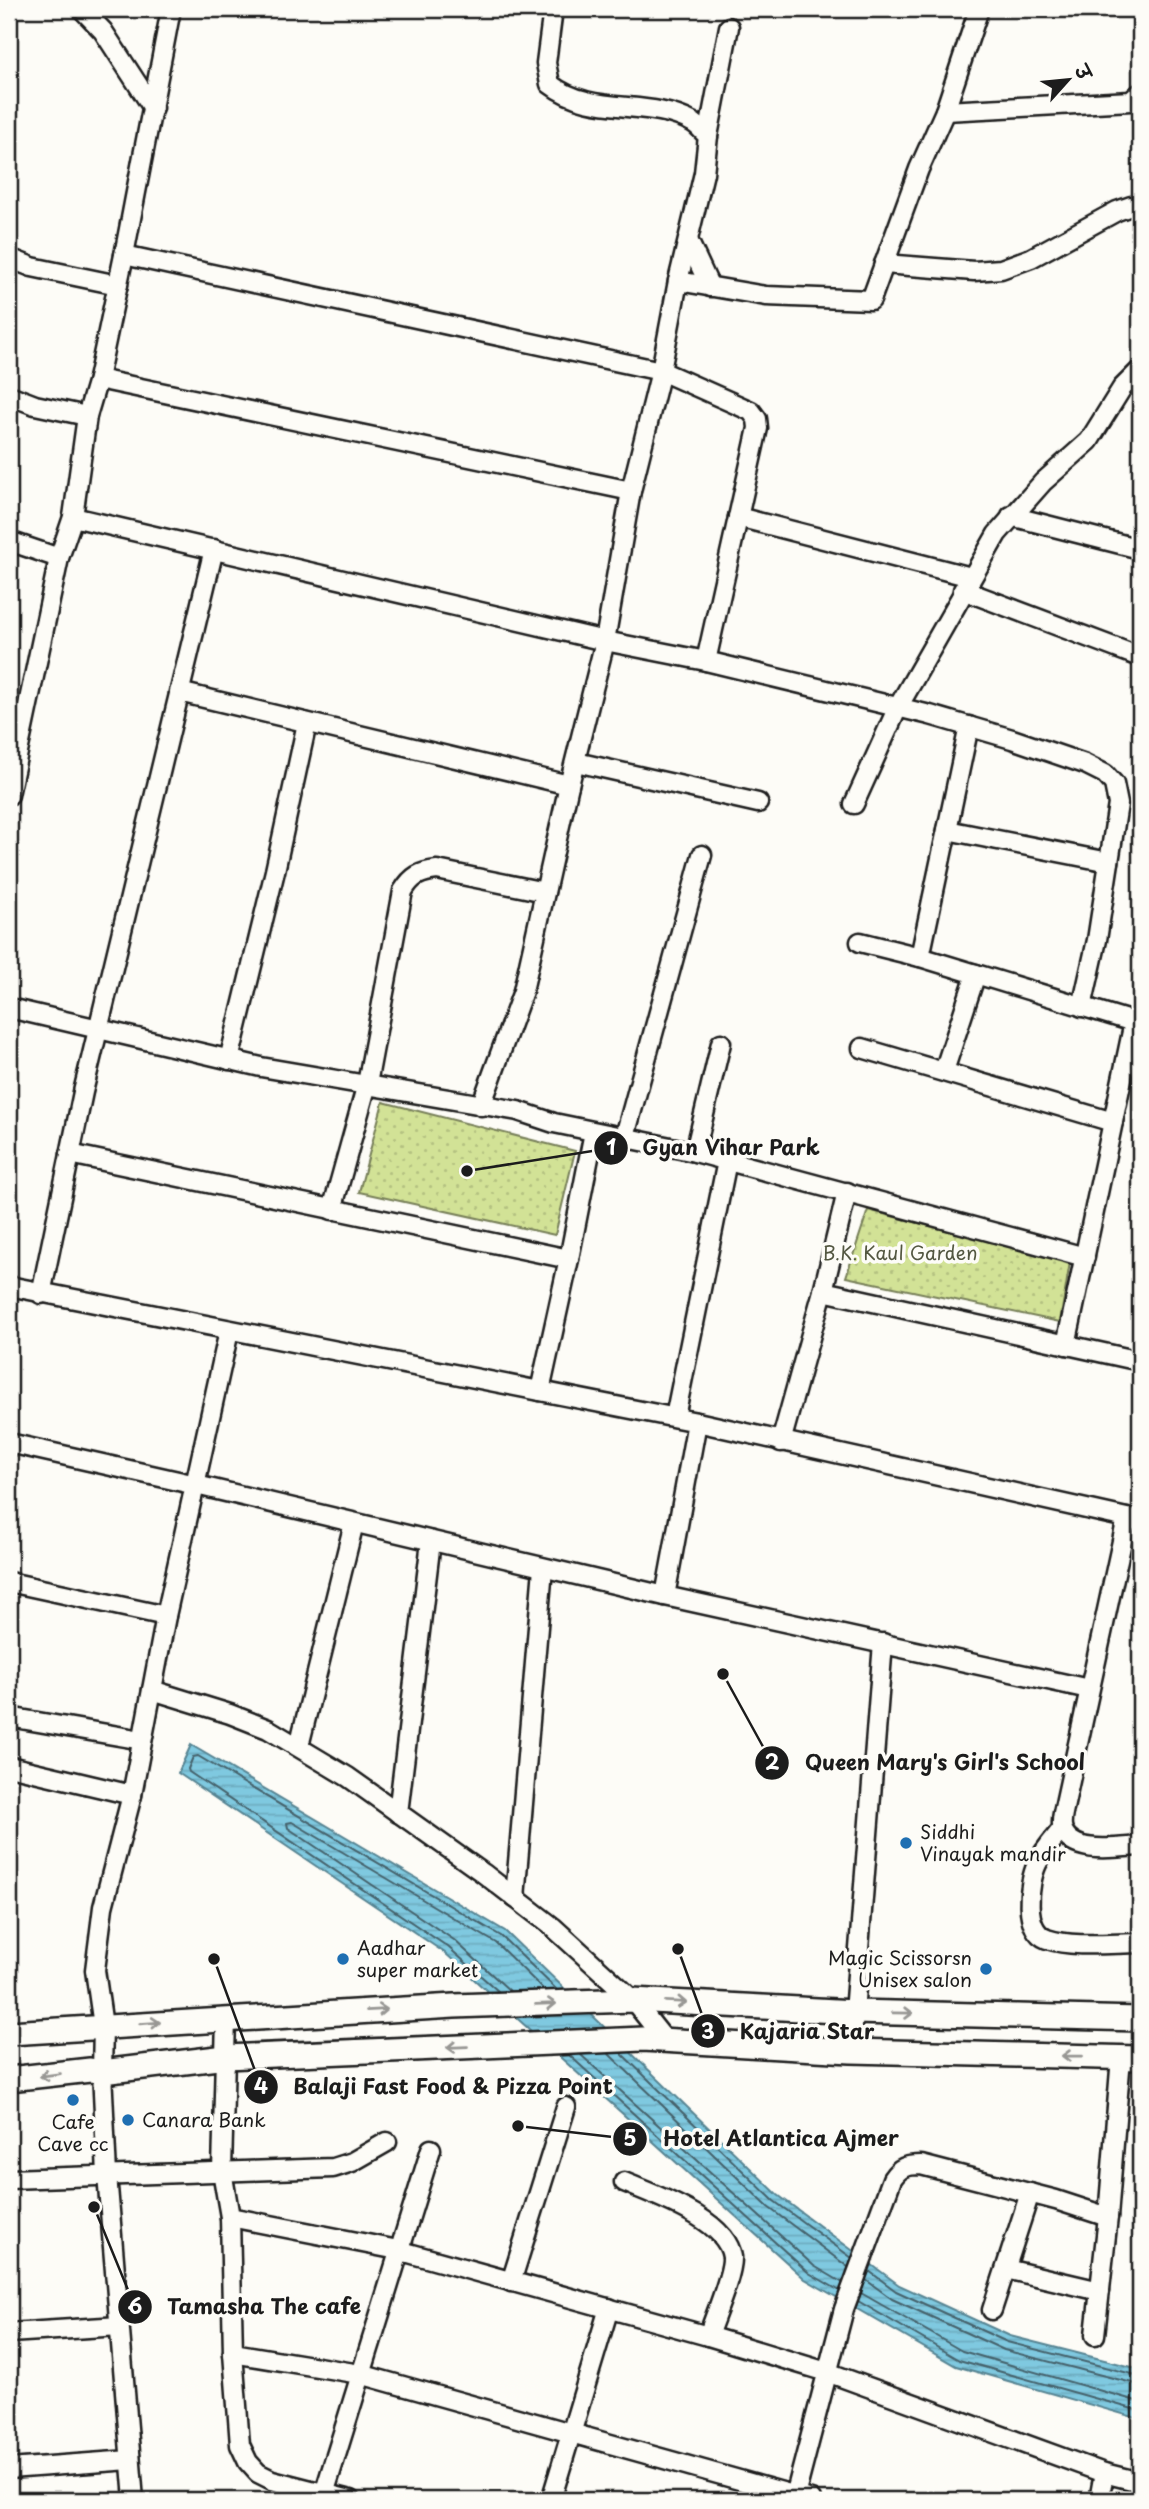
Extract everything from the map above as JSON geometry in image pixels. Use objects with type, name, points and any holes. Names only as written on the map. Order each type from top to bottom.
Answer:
[{"type":"street","points":[[82,9],[103,31],[153,108]]},
{"type":"street","points":[[9,795],[59,558],[73,517],[87,416],[99,379],[171,9]]},
{"type":"street","points":[[553,9],[546,62],[550,84],[578,101],[666,112],[692,122],[708,136]]},
{"type":"street","points":[[678,281],[766,296],[871,300],[919,169],[945,111],[979,9]]},
{"type":"street","points":[[481,1106],[523,991],[569,785],[605,641],[631,491],[662,371],[678,281],[706,164],[708,136],[729,27]]},
{"type":"street","points":[[945,111],[1131,102],[1140,93]]},
{"type":"street","points":[[884,264],[974,271],[1001,269],[1031,258],[1117,211],[1131,206],[1140,208]]},
{"type":"street","points":[[689,242],[710,287]]},
{"type":"street","points":[[124,255],[662,371],[751,411],[757,419],[758,428],[706,661]]},
{"type":"street","points":[[9,258],[41,269],[118,285]]},
{"type":"street","points":[[854,803],[898,707],[967,584],[1011,516],[1043,482],[1089,441],[1122,388],[1140,370]]},
{"type":"street","points":[[99,379],[631,491]]},
{"type":"street","points":[[11,396],[87,416]]},
{"type":"street","points":[[1011,516],[1140,549]]},
{"type":"street","points":[[73,517],[898,707],[969,726],[1085,764],[1105,774],[1114,784],[1118,804],[1082,1007]]},
{"type":"street","points":[[738,517],[967,584],[1140,657]]},
{"type":"street","points":[[9,541],[59,558]]},
{"type":"street","points":[[41,1294],[98,1029],[214,549]]},
{"type":"street","points":[[179,692],[569,785]]},
{"type":"street","points":[[229,1060],[275,871],[307,723]]},
{"type":"street","points":[[920,957],[969,726]]},
{"type":"street","points":[[576,762],[758,803]]},
{"type":"street","points":[[947,830],[1109,862]]},
{"type":"street","points":[[625,1136],[702,855]]},
{"type":"street","points":[[332,1210],[367,1084],[403,891],[410,879],[423,872],[437,870],[545,892]]},
{"type":"street","points":[[860,942],[920,957],[1137,1023],[1113,1122],[1066,1345]]},
{"type":"street","points":[[944,1071],[976,974]]},
{"type":"street","points":[[9,1008],[229,1060],[517,1111],[554,1124],[695,1152],[1085,1256]]},
{"type":"street","points":[[695,1152],[721,1043]]},
{"type":"street","points":[[862,1048],[1113,1122]]},
{"type":"street","points":[[540,1391],[594,1132]]},
{"type":"street","points":[[70,1154],[569,1259]]},
{"type":"street","points":[[675,1418],[727,1161]]},
{"type":"street","points":[[781,1442],[848,1192]]},
{"type":"street","points":[[9,1286],[697,1422],[1134,1520],[1088,1689],[1062,1829],[1046,1847],[1029,1888],[1031,1918],[1043,1938],[1061,1943],[1140,1944]]},
{"type":"street","points":[[823,1291],[1140,1361]]},
{"type":"street","points":[[134,2500],[107,2175],[102,2072],[103,2026],[95,1970],[103,1907],[133,1789],[166,1616],[229,1331]]},
{"type":"street","points":[[665,1597],[697,1422]]},
{"type":"street","points":[[9,1443],[665,1597],[1088,1689]]},
{"type":"street","points":[[299,1746],[354,1523]]},
{"type":"street","points":[[398,1813],[431,1541]]},
{"type":"street","points":[[515,1898],[543,1568]]},
{"type":"street","points":[[9,1582],[166,1616]]},
{"type":"street","points":[[850,2050],[883,1643]]},
{"type":"street","points":[[152,1689],[268,1729],[299,1746],[398,1813],[552,1927],[633,2000],[653,2039]]},
{"type":"street","points":[[9,1717],[141,1744]]},
{"type":"street","points":[[9,1766],[133,1789]]},
{"type":"street","points":[[1062,1829],[1080,1845],[1140,1846]]},
{"type":"street","points":[[9,2033],[226,2018],[633,2000],[854,2012],[1140,2019]]},
{"type":"street","points":[[226,2018],[222,2171],[230,2217],[233,2353],[240,2445],[248,2462],[258,2473],[272,2480],[338,2498],[360,2374],[431,2149]]},
{"type":"street","points":[[9,2079],[90,2070],[102,2072],[226,2057],[653,2039],[850,2050],[1131,2058],[1108,2217],[1095,2334]]},
{"type":"street","points":[[511,2282],[566,2107]]},
{"type":"street","points":[[9,2179],[333,2168],[352,2162],[387,2142]]},
{"type":"street","points":[[233,2353],[360,2374],[800,2499],[827,2372],[844,2309],[898,2169],[907,2165],[921,2165],[1030,2193],[1108,2217]]},
{"type":"street","points":[[624,2182],[694,2212],[715,2229],[727,2245],[732,2256],[730,2270],[708,2336]]},
{"type":"street","points":[[992,2310],[1030,2193]]},
{"type":"street","points":[[230,2217],[398,2250],[708,2336],[827,2372],[1104,2473],[1140,2482]]},
{"type":"street","points":[[1006,2269],[1100,2291]]},
{"type":"street","points":[[551,2500],[609,2308]]},
{"type":"street","points":[[9,2333],[120,2326]]},
{"type":"street","points":[[9,2469],[130,2460]]},
{"type":"street","points":[[1099,2500],[1104,2473]]},
{"type":"green space","points":[[383,1102],[575,1151],[555,1235],[359,1192]]},
{"type":"green space","name":"B.K. Kaul Garden","points":[[868,1210],[1070,1262],[1060,1322],[846,1277]]},
{"type":"water","points":[[191,1745],[505,1931],[778,2195],[899,2285],[1010,2336],[1140,2369],[1140,2419],[956,2366],[805,2279],[445,1953],[178,1773]]},
{"type":"place","name":"Gyan Vihar Park","points":[[467,1171]]},
{"type":"place","name":"Queen Mary's Girl's School","points":[[723,1674]]},
{"type":"place","name":"Siddhi Vinayak mandir","points":[[906,1843]]},
{"type":"place","name":"Kajaria Star","points":[[678,1949]]},
{"type":"place","name":"Balaji Fast Food & Pizza Point","points":[[214,1959]]},
{"type":"place","name":"Aadhar super market","points":[[343,1959]]},
{"type":"place","name":"Magic Scissorsn Unisex salon","points":[[986,1969]]},
{"type":"place","name":"Cafe Cave cc","points":[[73,2100]]},
{"type":"place","name":"Canara Bank","points":[[128,2120]]},
{"type":"place","name":"Hotel Atlantica Ajmer","points":[[518,2126]]},
{"type":"place","name":"Tamasha The cafe","points":[[94,2207]]}]
